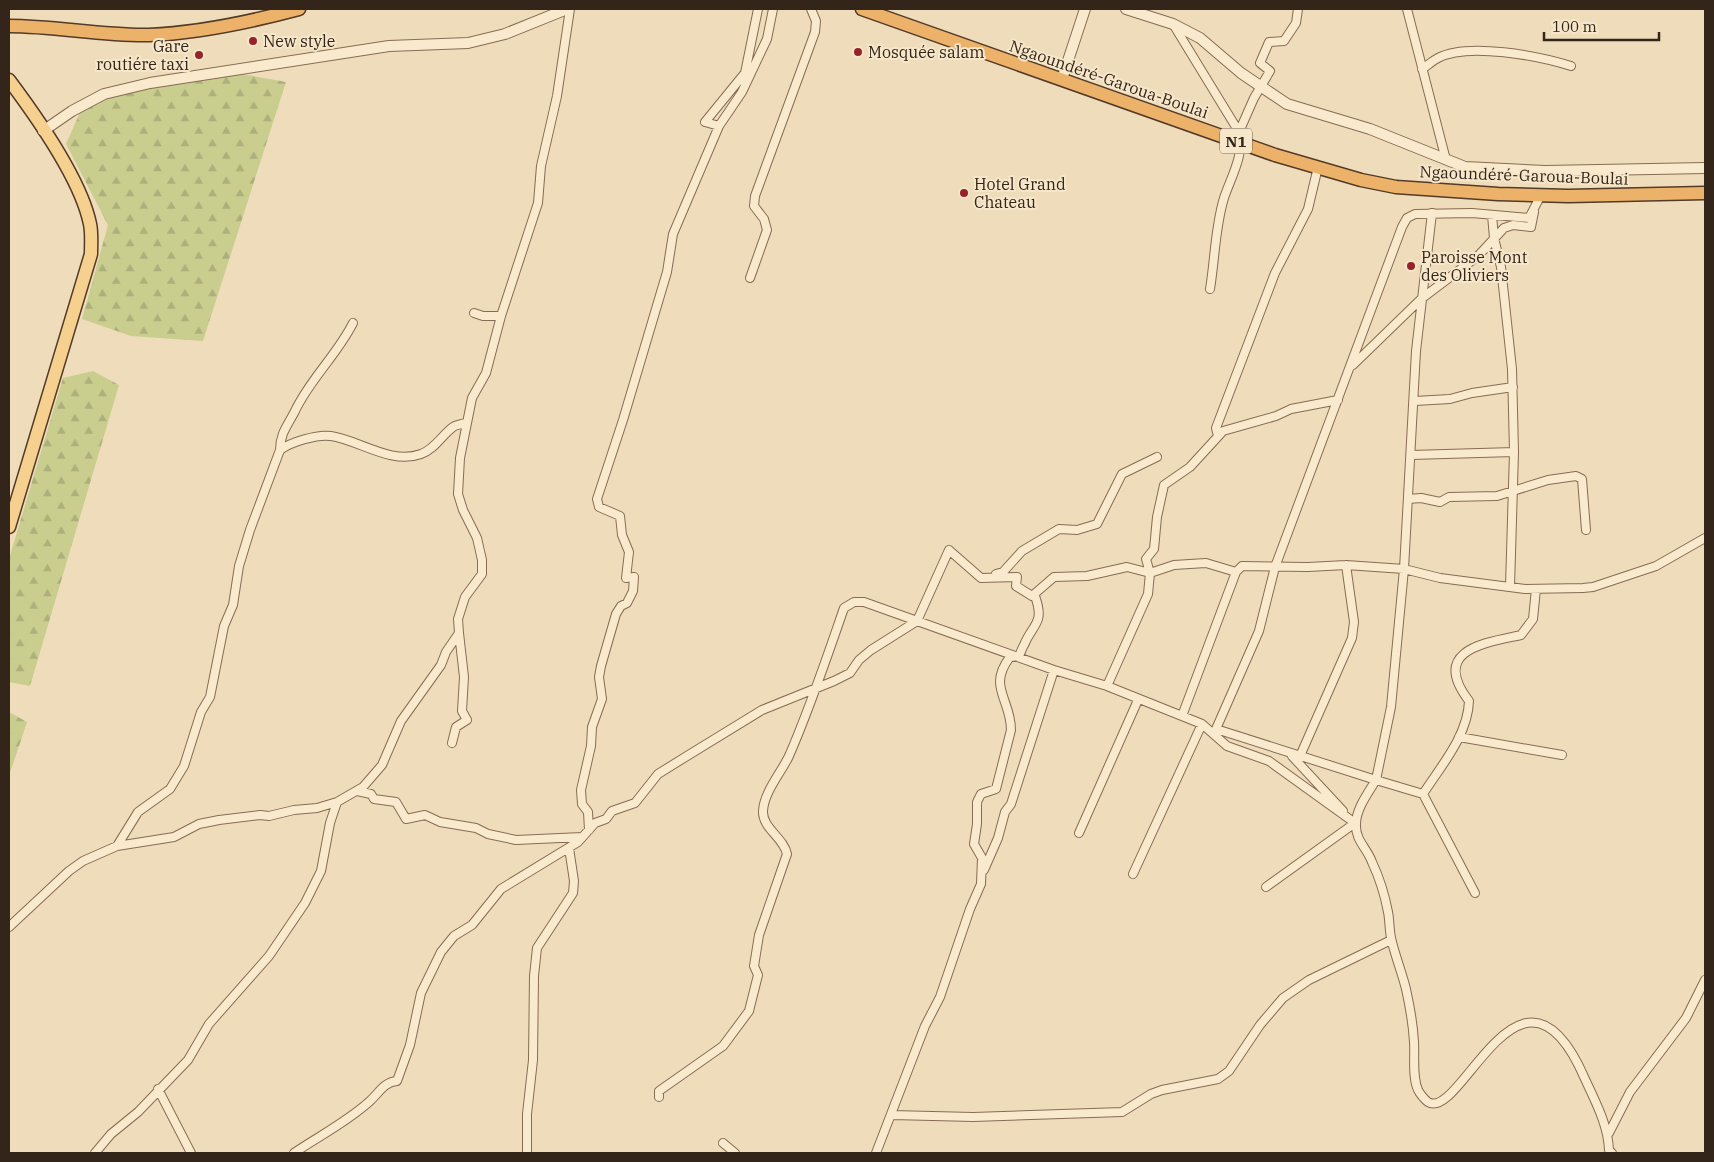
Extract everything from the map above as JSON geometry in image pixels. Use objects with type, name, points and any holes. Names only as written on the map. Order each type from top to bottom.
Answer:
[{"type":"highway","points":[[11,26],[32,26],[86,33],[150,35],[252,21],[299,9]]},
{"type":"highway","name":"Ngaoundéré-Garoua-Boulai","points":[[862,9],[1062,79],[1240,138],[1318,167],[1396,187],[1445,192],[1541,195],[1705,193]]},
{"type":"main road","points":[[9,80],[43,130],[83,201],[90,225],[91,254],[9,527]]},
{"type":"street","points":[[43,130],[72,111],[104,94],[150,83],[388,46],[468,43],[505,34],[569,9],[556,96],[541,166],[538,203],[501,316],[486,373],[472,398],[466,422],[458,475],[458,494],[463,510],[477,538],[482,574],[465,597],[458,619],[464,677],[462,711],[467,720],[456,727],[452,743]]},
{"type":"street","points":[[719,126],[705,122],[745,73],[758,9]]},
{"type":"street","points":[[589,830],[588,812],[582,804],[581,790],[591,746],[592,727],[602,699],[599,677],[616,614],[630,598],[634,581],[634,578],[626,578],[630,552],[622,535],[620,516],[599,507],[597,499],[623,420],[667,272],[672,234],[719,126],[742,92],[767,39],[773,9]]},
{"type":"street","points":[[750,278],[767,230],[764,219],[754,206],[755,196],[815,32],[816,21],[811,9]]},
{"type":"street","points":[[1062,79],[1085,9]]},
{"type":"street","points":[[1128,9],[1173,24],[1200,38],[1241,73],[1287,104],[1370,129],[1465,167],[1545,171],[1705,168]]},
{"type":"street","points":[[1210,289],[1215,259],[1215,242],[1224,197],[1233,176],[1240,138],[1270,71],[1260,63],[1269,42],[1284,41],[1296,24],[1298,9]]},
{"type":"street","points":[[1407,9],[1446,160]]},
{"type":"street","points":[[1173,24],[1240,138]]},
{"type":"street","points":[[1422,69],[1439,58],[1463,51],[1529,55],[1571,66]]},
{"type":"street","points":[[1218,436],[1216,428],[1275,273],[1308,209],[1318,167]]},
{"type":"street","points":[[1351,366],[1421,299],[1478,256],[1504,228],[1513,225],[1531,227],[1534,212],[1541,195]]},
{"type":"street","points":[[1475,892],[1422,794],[1216,729],[1259,631],[1275,567],[1328,421],[1338,400],[1407,218],[1415,214],[1432,213],[1529,218],[1534,212]]},
{"type":"street","points":[[1432,213],[1416,351],[1415,401],[1404,569],[1391,707],[1376,780],[1364,798],[1355,823],[1357,836],[1372,860],[1388,912],[1391,940],[1412,1013],[1418,1090],[1427,1101],[1435,1103],[1448,1098],[1491,1046],[1515,1028],[1524,1024],[1539,1023],[1549,1026],[1563,1038],[1583,1074],[1609,1133],[1610,1152]]},
{"type":"street","points":[[1492,215],[1494,238],[1501,267],[1506,303],[1513,387],[1514,452],[1510,587]]},
{"type":"street","points":[[474,313],[484,316],[501,316]]},
{"type":"street","points":[[117,846],[138,812],[170,789],[184,766],[202,712],[210,697],[224,626],[233,604],[239,566],[250,530],[280,450],[280,438],[299,400],[344,340],[352,323]]},
{"type":"street","points":[[1415,401],[1450,400],[1472,393],[1513,387]]},
{"type":"street","points":[[1107,686],[1148,594],[1150,573],[1146,559],[1154,549],[1157,517],[1164,485],[1190,467],[1218,436],[1229,427],[1276,416],[1291,409],[1338,400]]},
{"type":"street","points":[[280,450],[291,442],[330,435],[362,446],[404,456],[421,454],[432,448],[455,426],[462,426],[466,422]]},
{"type":"street","points":[[1411,456],[1514,452]]},
{"type":"street","points":[[294,1153],[340,1124],[370,1101],[385,1085],[397,1080],[410,1045],[421,993],[441,952],[454,936],[472,925],[500,889],[569,848],[595,824],[606,819],[612,811],[635,803],[658,774],[762,710],[850,673],[859,660],[871,650],[918,621],[949,550],[981,578],[1003,572],[1022,551],[1059,529],[1077,530],[1097,524],[1122,474],[1157,457]]},
{"type":"street","points":[[1408,499],[1421,498],[1440,502],[1449,497],[1497,496],[1548,480],[1580,476],[1582,479],[1586,530]]},
{"type":"street","points":[[1182,716],[1236,572],[1242,566],[1346,565],[1404,569],[1440,578],[1510,587],[1536,589],[1593,587],[1656,566],[1705,538]]},
{"type":"street","points":[[1032,596],[1054,576],[1087,576],[1127,567],[1150,573],[1174,565],[1206,563],[1236,572]]},
{"type":"street","points":[[1300,756],[1352,638],[1354,622],[1346,565]]},
{"type":"street","points":[[987,577],[1017,577],[1016,586],[1032,596],[1036,596],[1039,622],[1024,644],[1019,656]]},
{"type":"street","points":[[1422,794],[1458,737],[1469,714],[1469,701],[1461,690],[1456,677],[1458,661],[1467,650],[1479,644],[1522,635],[1533,620],[1536,589]]},
{"type":"street","points":[[659,1097],[658,1091],[723,1046],[750,1011],[758,976],[754,966],[759,935],[787,854],[783,843],[765,821],[763,812],[766,798],[788,756],[844,608],[854,602],[864,602],[1054,670],[1107,686],[1202,724],[1227,746],[1269,761],[1355,823]]},
{"type":"street","points":[[9,927],[69,871],[84,861],[117,846],[174,837],[199,824],[219,820],[260,815],[269,816],[294,810],[317,808],[337,802],[357,791],[370,780],[382,765],[398,726],[441,664],[446,652],[459,633]]},
{"type":"street","points":[[876,1153],[925,1026],[940,997],[970,909],[981,884],[983,872],[982,858],[974,844],[977,802],[981,794],[996,789],[1001,773],[1011,720],[998,683],[999,676],[1002,667],[1010,657],[1019,656]]},
{"type":"street","points":[[983,872],[998,838],[1005,812],[1011,804],[1054,670]]},
{"type":"street","points":[[1079,833],[1138,700]]},
{"type":"street","points":[[1133,874],[1202,724]]},
{"type":"street","points":[[1458,737],[1562,755]]},
{"type":"street","points":[[1285,751],[1297,759],[1355,823]]},
{"type":"street","points":[[357,791],[371,794],[374,799],[396,802],[406,819],[425,815],[440,822],[476,828],[488,834],[516,840],[582,837]]},
{"type":"street","points":[[96,1153],[111,1134],[138,1112],[188,1060],[209,1024],[269,956],[305,903],[321,871],[330,823],[337,802]]},
{"type":"street","points":[[1266,888],[1355,823]]},
{"type":"street","points":[[527,1153],[528,1114],[533,1060],[534,976],[537,948],[573,893],[574,881],[569,848]]},
{"type":"street","points":[[892,1115],[973,1117],[1122,1112],[1151,1094],[1162,1090],[1218,1079],[1229,1071],[1260,1025],[1283,998],[1309,980],[1391,940]]},
{"type":"street","points":[[1609,1133],[1630,1092],[1686,1018],[1705,980]]},
{"type":"street","points":[[158,1090],[191,1153]]},
{"type":"street","points":[[724,1143],[735,1153]]},
{"type":"green space","points":[[242,74],[286,82],[203,341],[131,336],[82,319],[108,225],[66,144],[82,108],[123,90],[167,77]]},
{"type":"green space","points":[[93,371],[119,385],[30,686],[9,682],[9,559],[63,378]]},
{"type":"green space","points":[[9,712],[27,722],[9,776]]},
{"type":"place","name":"New style","points":[[253,41]]},
{"type":"place","name":"Mosquée salam","points":[[858,52]]},
{"type":"place","name":"Gare routiére taxi","points":[[199,55]]},
{"type":"place","name":"Hotel Grand Chateau","points":[[964,193]]},
{"type":"place","name":"Paroisse Mont des Oliviers","points":[[1411,266]]}]
